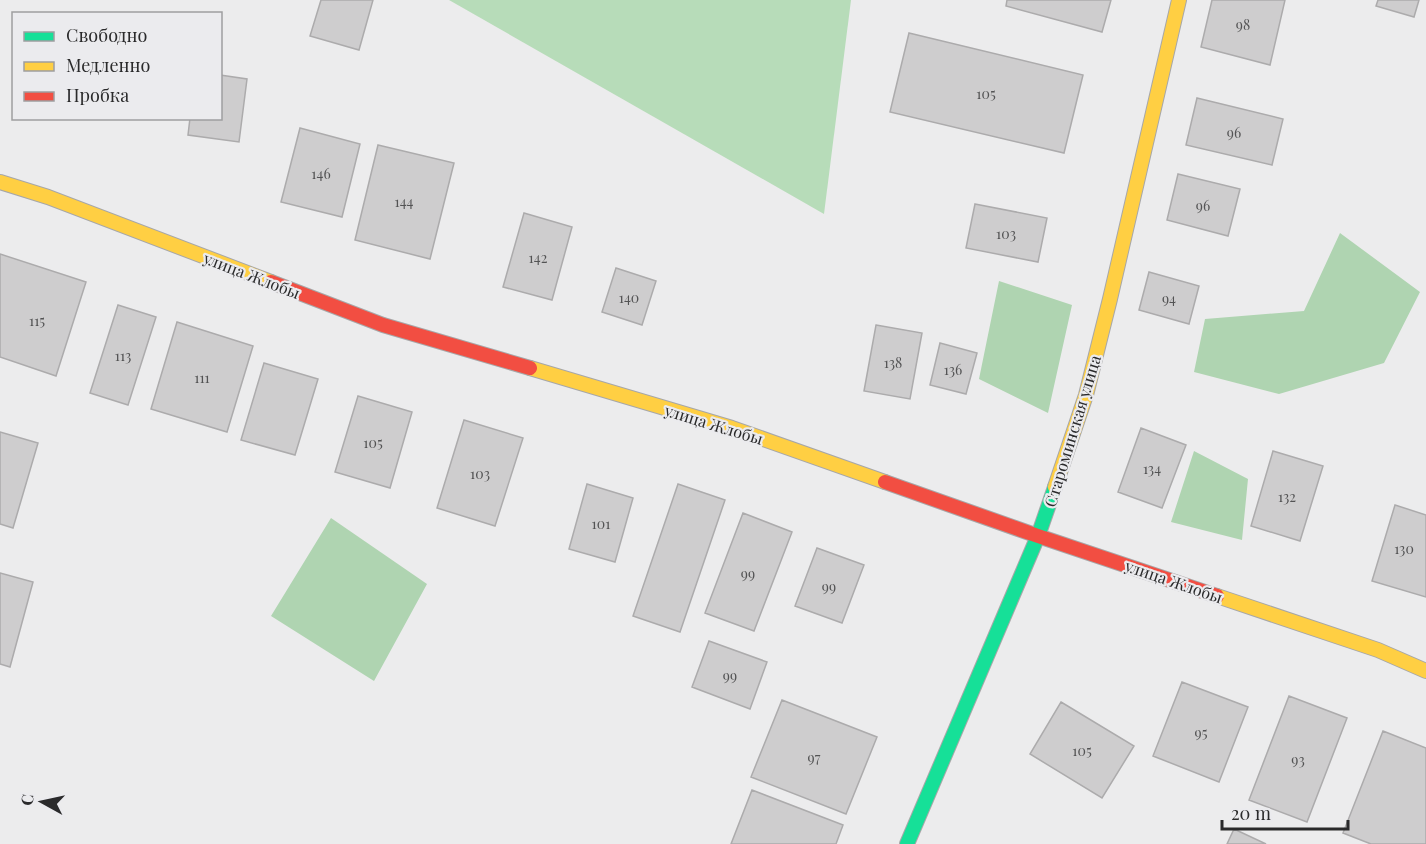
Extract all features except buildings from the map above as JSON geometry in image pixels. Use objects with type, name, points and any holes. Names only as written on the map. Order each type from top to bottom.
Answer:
[{"type":"street","name":"Староминская улица","points":[[907,844],[1038,536],[1086,395],[1179,0]]},
{"type":"street","name":"улица Жлобы","points":[[0,182],[48,197],[383,326],[732,428],[1038,536],[1378,650],[1426,671]]},
{"type":"green space","points":[[449,0],[851,0],[824,214]]},
{"type":"green space","points":[[1340,233],[1420,292],[1384,363],[1279,394],[1194,372],[1205,319],[1304,311]]},
{"type":"green space","points":[[999,281],[1072,305],[1048,413],[979,379]]},
{"type":"green space","points":[[1194,451],[1248,479],[1242,540],[1171,522]]},
{"type":"green space","points":[[331,518],[427,584],[374,681],[271,616]]},
{"type":"traffic: fast","points":[[907,844],[1038,536],[1055,487]]},
{"type":"traffic: slow","points":[[1055,487],[1086,395],[1179,0]]},
{"type":"traffic: slow","points":[[0,182],[48,197],[271,282]]},
{"type":"traffic: slow","points":[[530,368],[732,428],[885,482]]},
{"type":"traffic: slow","points":[[1217,596],[1378,650],[1426,671]]},
{"type":"traffic: jam","points":[[271,282],[383,325],[530,368]]},
{"type":"traffic: jam","points":[[885,482],[1217,596]]}]
